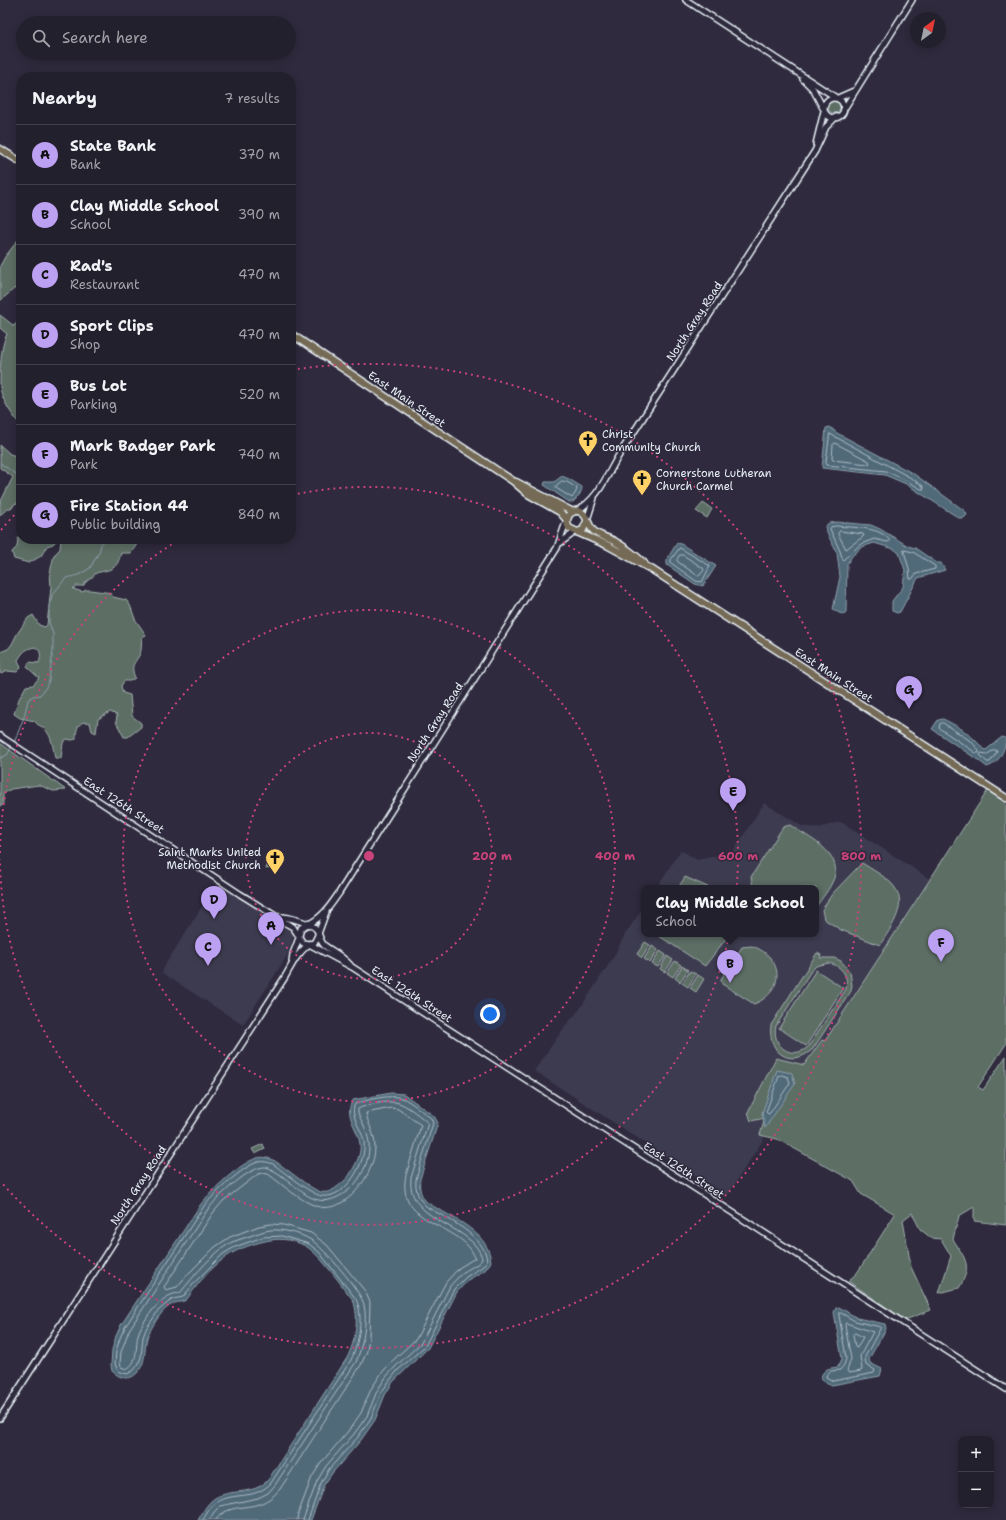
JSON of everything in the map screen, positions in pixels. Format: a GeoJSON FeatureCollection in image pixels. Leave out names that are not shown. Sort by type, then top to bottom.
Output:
{"type":"FeatureCollection","features":[{"type":"Feature","properties":{"kind":"main road"},"geometry":{"type":"LineString","coordinates":[[0,149],[16,159]]}},
{"type":"Feature","properties":{"kind":"main road","name":"East Main Street"},"geometry":{"type":"LineString","coordinates":[[296,337],[513,481],[575,512]]}},
{"type":"Feature","properties":{"kind":"main road","name":"East Main Street"},"geometry":{"type":"LineString","coordinates":[[513,481],[528,494],[560,512],[566,521]]}},
{"type":"Feature","properties":{"kind":"main road"},"geometry":{"type":"LineString","coordinates":[[575,512],[583,514],[587,520],[585,527],[576,532],[569,528],[566,521],[569,515],[575,512]]}},
{"type":"Feature","properties":{"kind":"main road","name":"East Main Street"},"geometry":{"type":"LineString","coordinates":[[587,520],[593,531],[623,546],[651,569]]}},
{"type":"Feature","properties":{"kind":"main road","name":"East Main Street"},"geometry":{"type":"LineString","coordinates":[[576,532],[607,545],[651,569],[1006,798]]}},
{"type":"Feature","properties":{"kind":"street"},"geometry":{"type":"LineString","coordinates":[[686,0],[842,102],[844,109]]}},
{"type":"Feature","properties":{"kind":"street"},"geometry":{"type":"LineString","coordinates":[[796,73],[813,89],[828,116],[836,118],[842,114],[854,90],[912,0]]}},
{"type":"Feature","properties":{"kind":"street"},"geometry":{"type":"LineString","coordinates":[[824,110],[826,100],[836,98],[854,90]]}},
{"type":"Feature","properties":{"kind":"street","name":"North Gray Road"},"geometry":{"type":"LineString","coordinates":[[811,156],[818,136],[824,110]]}},
{"type":"Feature","properties":{"kind":"street","name":"North Gray Road"},"geometry":{"type":"LineString","coordinates":[[575,512],[588,504],[595,497],[619,455],[818,146],[826,127],[836,118]]}},
{"type":"Feature","properties":{"kind":"street","name":"North Gray Road"},"geometry":{"type":"LineString","coordinates":[[587,520],[595,497]]}},
{"type":"Feature","properties":{"kind":"street","name":"North Gray Road"},"geometry":{"type":"LineString","coordinates":[[308,924],[318,919],[326,911],[491,654],[560,543],[566,521]]}},
{"type":"Feature","properties":{"kind":"street","name":"North Gray Road"},"geometry":{"type":"LineString","coordinates":[[560,543],[576,532]]}},
{"type":"Feature","properties":{"kind":"street","name":"East 126th Street"},"geometry":{"type":"LineString","coordinates":[[0,736],[250,901],[277,916],[282,921],[293,927],[299,937]]}},
{"type":"Feature","properties":{"kind":"street","name":"North Gray Road"},"geometry":{"type":"LineString","coordinates":[[318,934],[326,911]]}},
{"type":"Feature","properties":{"kind":"street","name":"East 126th Street"},"geometry":{"type":"LineString","coordinates":[[277,916],[284,916],[308,924]]}},
{"type":"Feature","properties":{"kind":"street"},"geometry":{"type":"LineString","coordinates":[[308,924],[315,927],[318,934],[315,942],[309,944],[303,943],[299,937],[301,928],[308,924]]}},
{"type":"Feature","properties":{"kind":"street","name":"East 126th Street"},"geometry":{"type":"LineString","coordinates":[[318,934],[324,946],[343,957],[352,967]]}},
{"type":"Feature","properties":{"kind":"street","name":"North Gray Road"},"geometry":{"type":"LineString","coordinates":[[292,962],[299,937]]}},
{"type":"Feature","properties":{"kind":"street","name":"North Gray Road"},"geometry":{"type":"LineString","coordinates":[[0,1418],[285,977],[292,962],[309,944]]}},
{"type":"Feature","properties":{"kind":"street","name":"East 126th Street"},"geometry":{"type":"LineString","coordinates":[[309,944],[352,967],[1006,1389]]}},
{"type":"Feature","properties":{"kind":"shaded area"},"geometry":{"type":"Polygon","coordinates":[[[764,803],[802,826],[818,828],[839,822],[843,823],[930,879],[727,1196],[534,1071],[565,1026],[579,1010],[641,910],[641,937],[819,937],[819,885],[658,885],[681,850],[697,860],[733,852],[764,803]]]}},
{"type":"Feature","properties":{"kind":"shaded area"},"geometry":{"type":"Polygon","coordinates":[[[216,884],[293,933],[292,942],[287,956],[243,1025],[162,973],[165,965],[216,884]]]}},
{"type":"Feature","properties":{"kind":"green space"},"geometry":{"type":"Polygon","coordinates":[[[836,101],[839,102],[839,112],[832,113],[829,112],[828,105],[829,102],[836,101]]]}},
{"type":"Feature","properties":{"kind":"green space"},"geometry":{"type":"Polygon","coordinates":[[[16,243],[16,290],[15,288],[0,301],[0,266],[16,243]]]}},
{"type":"Feature","properties":{"kind":"green space"},"geometry":{"type":"Polygon","coordinates":[[[0,315],[14,326],[16,324],[16,419],[8,408],[0,387],[0,367],[3,346],[7,334],[0,328],[0,315]]]}},
{"type":"Feature","properties":{"kind":"green space"},"geometry":{"type":"Polygon","coordinates":[[[0,445],[10,454],[16,456],[16,503],[0,515],[0,503],[13,477],[0,468],[0,445]]]}},
{"type":"Feature","properties":{"kind":"green space"},"geometry":{"type":"Polygon","coordinates":[[[703,503],[712,509],[707,518],[696,511],[703,503]]]}},
{"type":"Feature","properties":{"kind":"green space"},"geometry":{"type":"Polygon","coordinates":[[[17,544],[53,544],[47,546],[41,556],[29,563],[14,559],[12,552],[17,547],[17,544]]]}},
{"type":"Feature","properties":{"kind":"green space"},"geometry":{"type":"Polygon","coordinates":[[[60,544],[137,544],[131,553],[121,553],[116,566],[106,571],[96,573],[83,586],[76,586],[73,589],[83,592],[85,590],[90,590],[110,593],[113,597],[126,600],[130,605],[135,619],[146,635],[142,637],[141,652],[133,665],[135,678],[130,681],[124,681],[121,686],[123,693],[130,695],[132,716],[141,723],[141,727],[128,737],[124,737],[116,722],[117,715],[110,712],[98,719],[96,733],[92,731],[90,723],[86,722],[80,724],[76,732],[76,739],[66,739],[63,743],[61,758],[55,758],[51,739],[45,729],[35,721],[20,718],[14,714],[19,699],[26,686],[33,685],[39,678],[27,667],[29,662],[39,663],[40,652],[35,647],[27,650],[18,660],[21,668],[17,672],[7,671],[1,674],[0,652],[8,649],[28,618],[33,615],[39,625],[45,627],[47,625],[51,587],[50,573],[54,555],[60,549],[60,544]]]}},
{"type":"Feature","properties":{"kind":"green space"},"geometry":{"type":"Polygon","coordinates":[[[0,743],[66,790],[53,791],[39,785],[11,789],[3,794],[3,805],[0,806],[0,743]]]}},
{"type":"Feature","properties":{"kind":"green space"},"geometry":{"type":"Polygon","coordinates":[[[988,790],[1006,801],[1006,1044],[978,1087],[983,1090],[1006,1056],[1006,1225],[974,1221],[974,1207],[959,1216],[953,1239],[966,1262],[966,1273],[959,1288],[939,1293],[951,1256],[941,1239],[931,1238],[920,1229],[912,1213],[903,1220],[911,1267],[931,1310],[905,1320],[848,1281],[857,1273],[895,1214],[861,1194],[853,1181],[777,1139],[760,1135],[765,1118],[751,1121],[748,1112],[776,1058],[804,1065],[822,1040],[825,1041],[988,790]]]}},
{"type":"Feature","properties":{"kind":"green space"},"geometry":{"type":"Polygon","coordinates":[[[790,825],[814,840],[829,853],[833,860],[835,869],[834,878],[819,903],[819,885],[753,885],[751,877],[783,827],[790,825]]]}},
{"type":"Feature","properties":{"kind":"green space"},"geometry":{"type":"Polygon","coordinates":[[[277,856],[280,866],[266,869],[268,863],[266,861],[268,858],[277,856]]]}},
{"type":"Feature","properties":{"kind":"green space"},"geometry":{"type":"Polygon","coordinates":[[[862,863],[891,883],[897,891],[899,899],[899,907],[894,923],[880,945],[841,930],[824,919],[822,910],[832,894],[862,863]]]}},
{"type":"Feature","properties":{"kind":"green space"},"geometry":{"type":"Polygon","coordinates":[[[685,877],[703,885],[680,885],[685,877]]]}},
{"type":"Feature","properties":{"kind":"green space"},"geometry":{"type":"Polygon","coordinates":[[[661,937],[726,937],[705,966],[661,937]]]}},
{"type":"Feature","properties":{"kind":"green space"},"geometry":{"type":"Polygon","coordinates":[[[645,942],[650,945],[642,958],[637,954],[645,942]]]}},
{"type":"Feature","properties":{"kind":"green space"},"geometry":{"type":"Polygon","coordinates":[[[652,946],[658,950],[650,963],[644,959],[652,946]]]}},
{"type":"Feature","properties":{"kind":"green space"},"geometry":{"type":"Polygon","coordinates":[[[752,946],[763,951],[770,958],[775,966],[777,974],[776,983],[772,991],[754,1004],[722,984],[721,979],[742,947],[752,946]]]}},
{"type":"Feature","properties":{"kind":"green space"},"geometry":{"type":"Polygon","coordinates":[[[660,951],[666,955],[658,967],[652,964],[660,951]]]}},
{"type":"Feature","properties":{"kind":"green space"},"geometry":{"type":"Polygon","coordinates":[[[817,953],[821,955],[820,958],[834,958],[841,961],[850,972],[852,985],[851,991],[813,1049],[805,1055],[797,1058],[789,1058],[782,1055],[773,1043],[771,1025],[817,953]],[[829,963],[816,966],[811,971],[776,1026],[775,1033],[777,1040],[784,1049],[790,1052],[796,1052],[802,1051],[808,1047],[846,989],[847,984],[845,975],[837,966],[829,963]]]}},
{"type":"Feature","properties":{"kind":"green space"},"geometry":{"type":"Polygon","coordinates":[[[667,956],[673,960],[665,972],[660,969],[667,956]]]}},
{"type":"Feature","properties":{"kind":"green space"},"geometry":{"type":"Polygon","coordinates":[[[675,961],[681,965],[673,977],[667,973],[675,961]]]}},
{"type":"Feature","properties":{"kind":"green space"},"geometry":{"type":"Polygon","coordinates":[[[682,966],[688,970],[680,982],[675,978],[682,966]]]}},
{"type":"Feature","properties":{"kind":"green space"},"geometry":{"type":"Polygon","coordinates":[[[816,970],[843,988],[806,1046],[779,1028],[816,970]]]}},
{"type":"Feature","properties":{"kind":"green space"},"geometry":{"type":"Polygon","coordinates":[[[690,971],[696,974],[688,987],[682,983],[690,971]]]}},
{"type":"Feature","properties":{"kind":"green space"},"geometry":{"type":"Polygon","coordinates":[[[698,975],[704,979],[696,992],[690,988],[698,975]]]}},
{"type":"Feature","properties":{"kind":"green space"},"geometry":{"type":"Polygon","coordinates":[[[263,1144],[265,1149],[255,1154],[252,1149],[263,1144]]]}},
{"type":"Feature","properties":{"kind":"water"},"geometry":{"type":"Polygon","coordinates":[[[830,427],[837,433],[914,474],[965,511],[967,515],[964,518],[959,518],[906,484],[885,475],[822,468],[826,428],[830,427]]]}},
{"type":"Feature","properties":{"kind":"water"},"geometry":{"type":"Polygon","coordinates":[[[562,476],[582,487],[578,497],[573,502],[569,502],[544,485],[545,482],[554,482],[562,476]]]}},
{"type":"Feature","properties":{"kind":"water"},"geometry":{"type":"Polygon","coordinates":[[[837,522],[871,525],[880,529],[908,546],[915,548],[937,563],[941,563],[945,570],[918,578],[900,612],[897,613],[892,611],[892,601],[903,587],[905,570],[899,553],[894,549],[874,543],[862,547],[852,556],[847,564],[846,612],[844,614],[839,613],[833,609],[840,577],[837,553],[825,526],[829,523],[837,522]]]}},
{"type":"Feature","properties":{"kind":"water"},"geometry":{"type":"Polygon","coordinates":[[[677,543],[716,566],[703,586],[695,584],[667,565],[667,559],[677,543]]]}},
{"type":"Feature","properties":{"kind":"water"},"geometry":{"type":"Polygon","coordinates":[[[943,719],[956,725],[986,750],[1002,737],[1006,738],[1005,747],[1001,756],[995,763],[987,767],[932,729],[938,720],[943,719]]]}},
{"type":"Feature","properties":{"kind":"water"},"geometry":{"type":"Polygon","coordinates":[[[777,1070],[792,1073],[795,1084],[765,1128],[762,1113],[777,1070]]]}},
{"type":"Feature","properties":{"kind":"water"},"geometry":{"type":"Polygon","coordinates":[[[391,1093],[404,1094],[434,1116],[438,1123],[420,1179],[420,1190],[423,1198],[430,1204],[473,1230],[485,1244],[491,1262],[485,1270],[468,1280],[457,1292],[428,1348],[393,1382],[385,1395],[375,1420],[361,1440],[333,1472],[324,1485],[311,1520],[198,1520],[207,1505],[215,1498],[228,1493],[256,1488],[268,1480],[347,1358],[356,1330],[356,1314],[353,1300],[313,1251],[299,1243],[292,1241],[278,1239],[270,1240],[248,1246],[229,1255],[208,1273],[187,1299],[169,1306],[150,1331],[146,1342],[143,1364],[133,1376],[124,1378],[112,1371],[112,1350],[116,1336],[121,1325],[201,1204],[227,1178],[250,1161],[259,1157],[264,1157],[275,1161],[316,1190],[327,1192],[333,1190],[349,1175],[357,1162],[360,1153],[359,1138],[350,1116],[350,1106],[353,1100],[391,1093]]]}},
{"type":"Feature","properties":{"kind":"water"},"geometry":{"type":"Polygon","coordinates":[[[839,1307],[857,1318],[885,1324],[886,1329],[869,1359],[870,1363],[882,1369],[880,1376],[832,1385],[823,1381],[821,1377],[824,1372],[830,1368],[838,1367],[842,1359],[834,1312],[836,1308],[839,1307]]]}},
{"type":"Feature","properties":{"kind":"waterway"},"geometry":{"type":"LineString","coordinates":[[0,463],[16,474]]}},
{"type":"Feature","properties":{"kind":"waterway"},"geometry":{"type":"LineString","coordinates":[[14,743],[24,717],[28,700],[33,696],[40,695],[49,681],[53,650],[53,634],[49,622],[52,595],[66,578],[79,575],[90,568],[99,552],[101,544]]}},
{"type":"Feature","properties":{"kind":"waterway"},"geometry":{"type":"LineString","coordinates":[[0,758],[7,755],[12,746]]}},
{"type":"Feature","properties":{"kind":"place","name":"Christ Community Church"},"geometry":{"type":"Point","coordinates":[588,457]}},
{"type":"Feature","properties":{"kind":"place","name":"Cornerstone Lutheran Church Carmel"},"geometry":{"type":"Point","coordinates":[642,496]}},
{"type":"Feature","properties":{"kind":"place","name":"Fire Station 44"},"geometry":{"type":"Point","coordinates":[909,709]}},
{"type":"Feature","properties":{"kind":"place","name":"Bus Lot"},"geometry":{"type":"Point","coordinates":[733,811]}},
{"type":"Feature","properties":{"kind":"place","name":"Saint Marks United Methodist Church"},"geometry":{"type":"Point","coordinates":[275,875]}},
{"type":"Feature","properties":{"kind":"place","name":"Sport Clips"},"geometry":{"type":"Point","coordinates":[214,919]}},
{"type":"Feature","properties":{"kind":"place","name":"State Bank"},"geometry":{"type":"Point","coordinates":[271,945]}},
{"type":"Feature","properties":{"kind":"place","name":"Mark Badger Park"},"geometry":{"type":"Point","coordinates":[941,962]}},
{"type":"Feature","properties":{"kind":"place","name":"Rad's"},"geometry":{"type":"Point","coordinates":[208,966]}},
{"type":"Feature","properties":{"kind":"place","name":"Clay Middle School"},"geometry":{"type":"Point","coordinates":[730,983]}}]}
